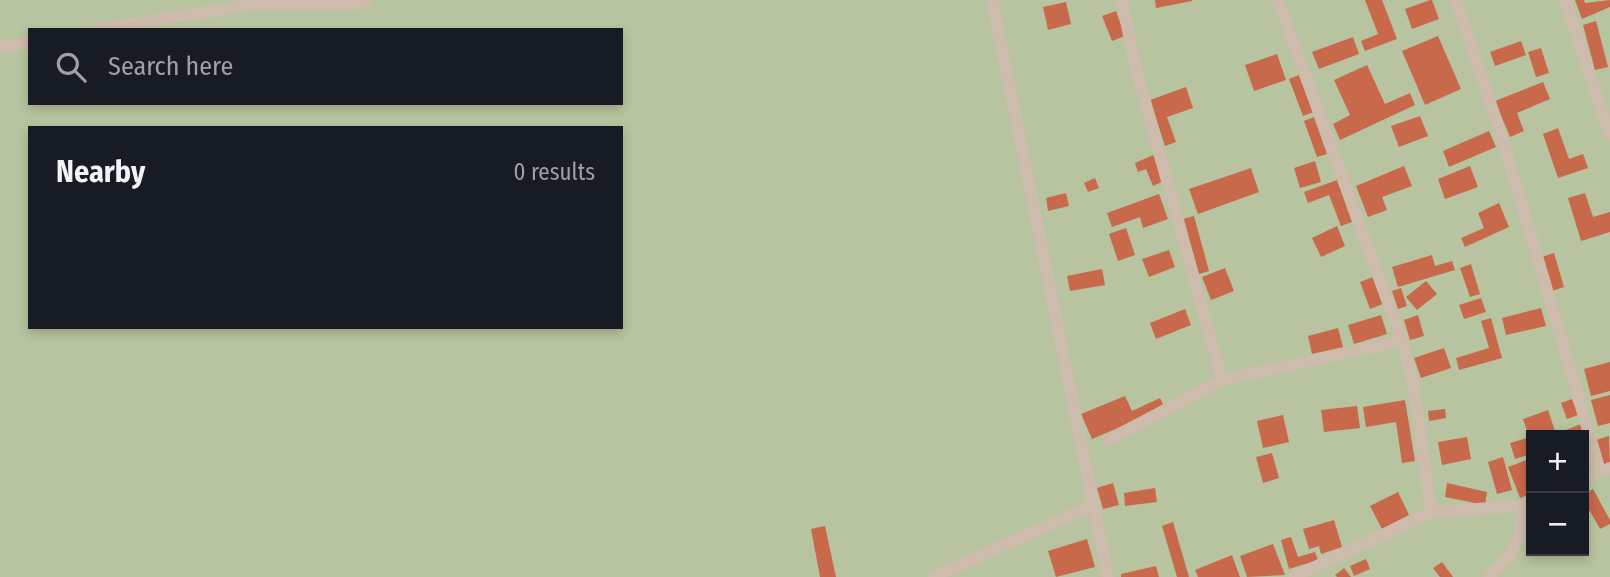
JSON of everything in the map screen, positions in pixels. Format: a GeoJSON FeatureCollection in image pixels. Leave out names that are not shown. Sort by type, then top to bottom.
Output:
{"type":"FeatureCollection","features":[{"type":"Feature","properties":{"kind":"street"},"geometry":{"type":"LineString","coordinates":[[109,28],[253,4],[359,4],[366,0]]}},
{"type":"Feature","properties":{"kind":"street"},"geometry":{"type":"LineString","coordinates":[[992,0],[1108,577]]}},
{"type":"Feature","properties":{"kind":"street"},"geometry":{"type":"LineString","coordinates":[[1122,0],[1135,61],[1222,380]]}},
{"type":"Feature","properties":{"kind":"street"},"geometry":{"type":"LineString","coordinates":[[1278,0],[1402,341],[1413,382],[1431,512]]}},
{"type":"Feature","properties":{"kind":"street"},"geometry":{"type":"LineString","coordinates":[[1456,0],[1505,147],[1605,470]]}},
{"type":"Feature","properties":{"kind":"street"},"geometry":{"type":"LineString","coordinates":[[1565,0],[1610,135]]}},
{"type":"Feature","properties":{"kind":"street"},"geometry":{"type":"LineString","coordinates":[[0,47],[28,42]]}},
{"type":"Feature","properties":{"kind":"street"},"geometry":{"type":"LineString","coordinates":[[1108,440],[1222,380],[1402,341]]}},
{"type":"Feature","properties":{"kind":"street"},"geometry":{"type":"LineString","coordinates":[[933,577],[1093,505]]}},
{"type":"Feature","properties":{"kind":"street"},"geometry":{"type":"LineString","coordinates":[[1294,577],[1431,512],[1526,505]]}},
{"type":"Feature","properties":{"kind":"street"},"geometry":{"type":"LineString","coordinates":[[1489,577],[1513,554],[1526,511]]}},
{"type":"Feature","properties":{"kind":"green space"},"geometry":{"type":"Polygon","coordinates":[[[0,0],[1610,0],[1610,577],[0,577],[0,0]]]}},
{"type":"Feature","properties":{"kind":"building"},"geometry":{"type":"Polygon","coordinates":[[[1155,0],[1192,0],[1192,1],[1156,8],[1155,0]]]}},
{"type":"Feature","properties":{"kind":"building"},"geometry":{"type":"Polygon","coordinates":[[[1365,0],[1382,0],[1397,39],[1365,51],[1361,41],[1378,34],[1365,0]]]}},
{"type":"Feature","properties":{"kind":"building"},"geometry":{"type":"Polygon","coordinates":[[[1430,0],[1439,19],[1412,29],[1405,9],[1430,0]]]}},
{"type":"Feature","properties":{"kind":"building"},"geometry":{"type":"Polygon","coordinates":[[[1575,0],[1584,0],[1585,3],[1610,0],[1610,7],[1582,19],[1575,0]]]}},
{"type":"Feature","properties":{"kind":"building"},"geometry":{"type":"Polygon","coordinates":[[[1066,2],[1071,24],[1048,30],[1043,7],[1066,2]]]}},
{"type":"Feature","properties":{"kind":"building"},"geometry":{"type":"Polygon","coordinates":[[[1116,11],[1125,36],[1112,41],[1102,16],[1116,11]]]}},
{"type":"Feature","properties":{"kind":"building"},"geometry":{"type":"Polygon","coordinates":[[[1596,21],[1608,67],[1595,70],[1583,25],[1596,21]]]}},
{"type":"Feature","properties":{"kind":"building"},"geometry":{"type":"Polygon","coordinates":[[[1438,36],[1461,89],[1425,105],[1402,51],[1438,36]]]}},
{"type":"Feature","properties":{"kind":"building"},"geometry":{"type":"Polygon","coordinates":[[[1353,37],[1359,54],[1319,69],[1312,52],[1353,37]]]}},
{"type":"Feature","properties":{"kind":"building"},"geometry":{"type":"Polygon","coordinates":[[[1521,41],[1526,55],[1495,66],[1490,52],[1521,41]]]}},
{"type":"Feature","properties":{"kind":"building"},"geometry":{"type":"Polygon","coordinates":[[[1541,48],[1549,73],[1536,77],[1528,52],[1541,48]]]}},
{"type":"Feature","properties":{"kind":"building"},"geometry":{"type":"Polygon","coordinates":[[[1277,54],[1286,80],[1254,91],[1245,65],[1277,54]]]}},
{"type":"Feature","properties":{"kind":"building"},"geometry":{"type":"Polygon","coordinates":[[[1367,65],[1385,104],[1410,93],[1415,105],[1340,140],[1333,124],[1350,115],[1334,80],[1367,65]]]}},
{"type":"Feature","properties":{"kind":"building"},"geometry":{"type":"Polygon","coordinates":[[[1299,75],[1314,112],[1303,116],[1289,79],[1299,75]]]}},
{"type":"Feature","properties":{"kind":"building"},"geometry":{"type":"Polygon","coordinates":[[[1543,82],[1550,99],[1517,113],[1524,131],[1510,137],[1495,101],[1543,82]]]}},
{"type":"Feature","properties":{"kind":"building"},"geometry":{"type":"Polygon","coordinates":[[[1186,87],[1193,108],[1167,117],[1176,142],[1165,146],[1150,100],[1186,87]]]}},
{"type":"Feature","properties":{"kind":"building"},"geometry":{"type":"Polygon","coordinates":[[[1420,116],[1428,136],[1399,147],[1391,126],[1420,116]]]}},
{"type":"Feature","properties":{"kind":"building"},"geometry":{"type":"Polygon","coordinates":[[[1314,117],[1327,154],[1317,157],[1304,121],[1314,117]]]}},
{"type":"Feature","properties":{"kind":"building"},"geometry":{"type":"Polygon","coordinates":[[[1558,128],[1569,159],[1583,154],[1588,168],[1558,178],[1543,134],[1558,128]]]}},
{"type":"Feature","properties":{"kind":"building"},"geometry":{"type":"Polygon","coordinates":[[[1489,131],[1496,147],[1449,167],[1443,151],[1489,131]]]}},
{"type":"Feature","properties":{"kind":"building"},"geometry":{"type":"Polygon","coordinates":[[[1153,155],[1164,181],[1153,186],[1146,169],[1138,172],[1135,163],[1153,155]]]}},
{"type":"Feature","properties":{"kind":"building"},"geometry":{"type":"Polygon","coordinates":[[[1315,161],[1321,182],[1300,188],[1294,168],[1315,161]]]}},
{"type":"Feature","properties":{"kind":"building"},"geometry":{"type":"Polygon","coordinates":[[[1404,166],[1412,186],[1382,197],[1387,210],[1368,217],[1356,186],[1404,166]]]}},
{"type":"Feature","properties":{"kind":"building"},"geometry":{"type":"Polygon","coordinates":[[[1470,166],[1478,187],[1445,199],[1438,179],[1470,166]]]}},
{"type":"Feature","properties":{"kind":"building"},"geometry":{"type":"Polygon","coordinates":[[[1251,168],[1259,192],[1198,214],[1189,189],[1251,168]]]}},
{"type":"Feature","properties":{"kind":"building"},"geometry":{"type":"Polygon","coordinates":[[[1095,178],[1099,188],[1088,192],[1084,183],[1095,178]]]}},
{"type":"Feature","properties":{"kind":"building"},"geometry":{"type":"Polygon","coordinates":[[[1337,180],[1352,222],[1341,226],[1329,195],[1308,203],[1304,192],[1337,180]]]}},
{"type":"Feature","properties":{"kind":"building"},"geometry":{"type":"Polygon","coordinates":[[[1066,193],[1069,206],[1048,211],[1046,198],[1066,193]]]}},
{"type":"Feature","properties":{"kind":"building"},"geometry":{"type":"Polygon","coordinates":[[[1585,193],[1593,217],[1610,212],[1610,232],[1581,241],[1568,198],[1585,193]]]}},
{"type":"Feature","properties":{"kind":"building"},"geometry":{"type":"Polygon","coordinates":[[[1159,194],[1168,219],[1143,228],[1140,217],[1112,227],[1107,213],[1159,194]]]}},
{"type":"Feature","properties":{"kind":"building"},"geometry":{"type":"Polygon","coordinates":[[[1499,203],[1509,227],[1465,247],[1461,238],[1484,228],[1478,213],[1499,203]]]}},
{"type":"Feature","properties":{"kind":"building"},"geometry":{"type":"Polygon","coordinates":[[[1194,216],[1209,271],[1199,274],[1183,219],[1194,216]]]}},
{"type":"Feature","properties":{"kind":"building"},"geometry":{"type":"Polygon","coordinates":[[[1337,226],[1345,246],[1321,257],[1312,238],[1337,226]]]}},
{"type":"Feature","properties":{"kind":"building"},"geometry":{"type":"Polygon","coordinates":[[[1126,228],[1135,255],[1118,261],[1109,234],[1126,228]]]}},
{"type":"Feature","properties":{"kind":"building"},"geometry":{"type":"Polygon","coordinates":[[[1169,250],[1175,267],[1149,277],[1142,259],[1169,250]]]}},
{"type":"Feature","properties":{"kind":"building"},"geometry":{"type":"Polygon","coordinates":[[[1554,253],[1564,287],[1552,291],[1542,257],[1554,253]]]}},
{"type":"Feature","properties":{"kind":"building"},"geometry":{"type":"Polygon","coordinates":[[[1432,255],[1435,266],[1452,261],[1455,270],[1398,287],[1392,267],[1432,255]]]}},
{"type":"Feature","properties":{"kind":"building"},"geometry":{"type":"Polygon","coordinates":[[[1471,264],[1480,294],[1470,297],[1460,268],[1471,264]]]}},
{"type":"Feature","properties":{"kind":"building"},"geometry":{"type":"Polygon","coordinates":[[[1225,268],[1234,291],[1211,300],[1202,277],[1225,268]]]}},
{"type":"Feature","properties":{"kind":"building"},"geometry":{"type":"Polygon","coordinates":[[[1102,269],[1105,285],[1070,291],[1067,276],[1102,269]]]}},
{"type":"Feature","properties":{"kind":"building"},"geometry":{"type":"Polygon","coordinates":[[[1373,277],[1383,304],[1370,309],[1360,282],[1373,277]]]}},
{"type":"Feature","properties":{"kind":"building"},"geometry":{"type":"Polygon","coordinates":[[[1426,281],[1437,294],[1417,310],[1406,297],[1426,281]]]}},
{"type":"Feature","properties":{"kind":"building"},"geometry":{"type":"Polygon","coordinates":[[[1401,288],[1407,306],[1398,309],[1392,291],[1401,288]]]}},
{"type":"Feature","properties":{"kind":"building"},"geometry":{"type":"Polygon","coordinates":[[[1481,298],[1486,312],[1464,319],[1459,305],[1481,298]]]}},
{"type":"Feature","properties":{"kind":"building"},"geometry":{"type":"Polygon","coordinates":[[[1541,308],[1546,326],[1506,335],[1502,318],[1541,308]]]}},
{"type":"Feature","properties":{"kind":"building"},"geometry":{"type":"Polygon","coordinates":[[[1185,309],[1191,325],[1156,339],[1150,323],[1185,309]]]}},
{"type":"Feature","properties":{"kind":"building"},"geometry":{"type":"Polygon","coordinates":[[[1381,315],[1387,334],[1354,344],[1348,325],[1381,315]]]}},
{"type":"Feature","properties":{"kind":"building"},"geometry":{"type":"Polygon","coordinates":[[[1418,315],[1424,336],[1410,340],[1404,320],[1418,315]]]}},
{"type":"Feature","properties":{"kind":"building"},"geometry":{"type":"Polygon","coordinates":[[[1491,318],[1502,358],[1459,370],[1456,358],[1489,348],[1481,321],[1491,318]]]}},
{"type":"Feature","properties":{"kind":"building"},"geometry":{"type":"Polygon","coordinates":[[[1338,328],[1343,347],[1312,354],[1308,336],[1338,328]]]}},
{"type":"Feature","properties":{"kind":"building"},"geometry":{"type":"Polygon","coordinates":[[[1444,348],[1451,368],[1421,378],[1414,358],[1444,348]]]}},
{"type":"Feature","properties":{"kind":"building"},"geometry":{"type":"Polygon","coordinates":[[[1610,362],[1610,391],[1591,396],[1584,369],[1610,362]]]}},
{"type":"Feature","properties":{"kind":"building"},"geometry":{"type":"Polygon","coordinates":[[[1610,395],[1610,423],[1598,426],[1591,400],[1610,395]]]}},
{"type":"Feature","properties":{"kind":"building"},"geometry":{"type":"Polygon","coordinates":[[[1125,396],[1132,411],[1160,398],[1165,408],[1092,439],[1081,414],[1125,396]]]}},
{"type":"Feature","properties":{"kind":"building"},"geometry":{"type":"Polygon","coordinates":[[[1572,399],[1578,415],[1567,419],[1561,403],[1572,399]]]}},
{"type":"Feature","properties":{"kind":"building"},"geometry":{"type":"Polygon","coordinates":[[[1405,400],[1415,461],[1402,463],[1396,422],[1366,427],[1363,407],[1405,400]]]}},
{"type":"Feature","properties":{"kind":"building"},"geometry":{"type":"Polygon","coordinates":[[[1357,406],[1360,428],[1324,432],[1321,410],[1357,406]]]}},
{"type":"Feature","properties":{"kind":"building"},"geometry":{"type":"Polygon","coordinates":[[[1445,409],[1446,418],[1429,421],[1428,411],[1445,409]]]}},
{"type":"Feature","properties":{"kind":"building"},"geometry":{"type":"Polygon","coordinates":[[[1548,410],[1555,430],[1527,430],[1523,419],[1548,410]]]}},
{"type":"Feature","properties":{"kind":"building"},"geometry":{"type":"Polygon","coordinates":[[[1283,415],[1289,442],[1263,448],[1257,421],[1283,415]]]}},
{"type":"Feature","properties":{"kind":"building"},"geometry":{"type":"Polygon","coordinates":[[[1581,424],[1583,430],[1566,430],[1581,424]]]}},
{"type":"Feature","properties":{"kind":"building"},"geometry":{"type":"Polygon","coordinates":[[[1609,436],[1610,466],[1605,468],[1596,440],[1609,436]]]}},
{"type":"Feature","properties":{"kind":"building"},"geometry":{"type":"Polygon","coordinates":[[[1467,437],[1471,459],[1442,465],[1438,442],[1467,437]]]}},
{"type":"Feature","properties":{"kind":"building"},"geometry":{"type":"Polygon","coordinates":[[[1526,438],[1526,456],[1515,459],[1510,443],[1526,438]]]}},
{"type":"Feature","properties":{"kind":"building"},"geometry":{"type":"Polygon","coordinates":[[[1272,453],[1279,478],[1263,483],[1256,457],[1272,453]]]}},
{"type":"Feature","properties":{"kind":"building"},"geometry":{"type":"Polygon","coordinates":[[[1503,457],[1512,490],[1497,494],[1488,462],[1503,457]]]}},
{"type":"Feature","properties":{"kind":"building"},"geometry":{"type":"Polygon","coordinates":[[[1526,460],[1526,496],[1520,498],[1508,467],[1526,460]]]}},
{"type":"Feature","properties":{"kind":"building"},"geometry":{"type":"Polygon","coordinates":[[[1113,483],[1119,505],[1103,509],[1097,488],[1113,483]]]}},
{"type":"Feature","properties":{"kind":"building"},"geometry":{"type":"Polygon","coordinates":[[[1447,483],[1487,492],[1485,505],[1445,497],[1447,483]]]}},
{"type":"Feature","properties":{"kind":"building"},"geometry":{"type":"Polygon","coordinates":[[[1155,488],[1157,502],[1125,506],[1124,493],[1155,488]]]}},
{"type":"Feature","properties":{"kind":"building"},"geometry":{"type":"Polygon","coordinates":[[[1593,489],[1610,520],[1610,524],[1600,529],[1589,512],[1589,491],[1593,489]]]}},
{"type":"Feature","properties":{"kind":"building"},"geometry":{"type":"Polygon","coordinates":[[[1398,492],[1409,515],[1382,529],[1370,506],[1398,492]]]}},
{"type":"Feature","properties":{"kind":"building"},"geometry":{"type":"Polygon","coordinates":[[[1334,520],[1342,547],[1321,554],[1319,546],[1309,549],[1303,529],[1334,520]]]}},
{"type":"Feature","properties":{"kind":"building"},"geometry":{"type":"Polygon","coordinates":[[[1173,522],[1189,577],[1177,577],[1162,526],[1173,522]]]}},
{"type":"Feature","properties":{"kind":"building"},"geometry":{"type":"Polygon","coordinates":[[[825,526],[836,577],[820,577],[811,529],[825,526]]]}},
{"type":"Feature","properties":{"kind":"building"},"geometry":{"type":"Polygon","coordinates":[[[1291,537],[1298,557],[1315,552],[1318,560],[1289,569],[1281,540],[1291,537]]]}},
{"type":"Feature","properties":{"kind":"building"},"geometry":{"type":"Polygon","coordinates":[[[1087,539],[1095,567],[1056,577],[1048,551],[1087,539]]]}},
{"type":"Feature","properties":{"kind":"building"},"geometry":{"type":"Polygon","coordinates":[[[1273,544],[1285,575],[1247,577],[1240,556],[1273,544]]]}},
{"type":"Feature","properties":{"kind":"building"},"geometry":{"type":"Polygon","coordinates":[[[1232,555],[1240,577],[1198,577],[1195,570],[1232,555]]]}},
{"type":"Feature","properties":{"kind":"building"},"geometry":{"type":"Polygon","coordinates":[[[1366,559],[1370,569],[1354,576],[1350,566],[1366,559]]]}},
{"type":"Feature","properties":{"kind":"building"},"geometry":{"type":"Polygon","coordinates":[[[1442,562],[1453,577],[1440,577],[1433,568],[1442,562]]]}},
{"type":"Feature","properties":{"kind":"building"},"geometry":{"type":"Polygon","coordinates":[[[1156,566],[1159,577],[1121,577],[1121,574],[1156,566]]]}},
{"type":"Feature","properties":{"kind":"building"},"geometry":{"type":"Polygon","coordinates":[[[1344,568],[1351,577],[1335,575],[1344,568]]]}}]}
